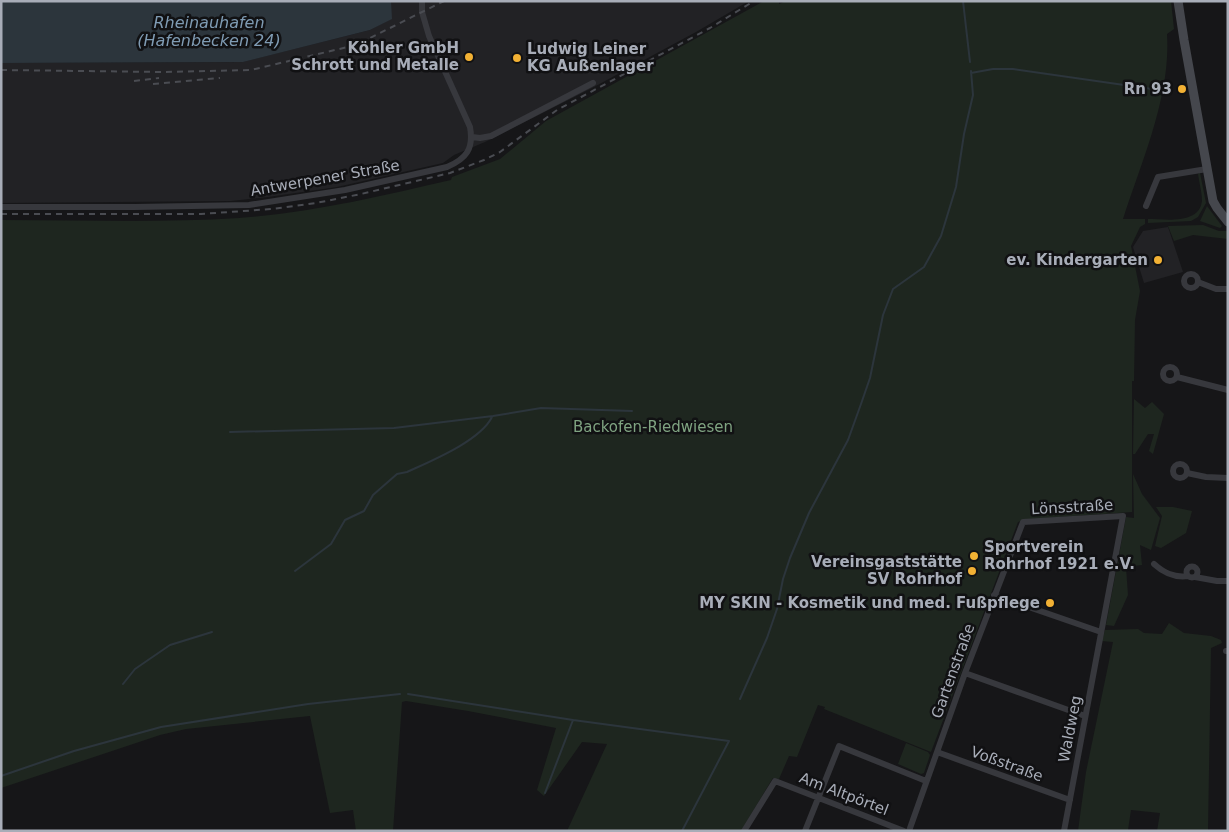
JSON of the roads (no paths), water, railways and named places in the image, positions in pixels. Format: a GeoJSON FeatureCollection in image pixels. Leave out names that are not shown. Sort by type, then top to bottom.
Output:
{"type":"FeatureCollection","features":[{"type":"Feature","properties":{"kind":"main road"},"geometry":{"type":"LineString","coordinates":[[1178,1],[1213,201],[1216,208],[1228,222]]}},
{"type":"Feature","properties":{"kind":"street"},"geometry":{"type":"LineString","coordinates":[[422,1],[423,17],[428,36],[467,119],[472,138],[491,136],[508,129],[593,83]]}},
{"type":"Feature","properties":{"kind":"street","name":"Antwerpener Straße"},"geometry":{"type":"LineString","coordinates":[[1,207],[135,208],[249,205],[295,199],[447,167],[464,157],[470,147],[472,138]]}},
{"type":"Feature","properties":{"kind":"street"},"geometry":{"type":"LineString","coordinates":[[1146,206],[1158,177],[1207,168]]}},
{"type":"Feature","properties":{"kind":"street"},"geometry":{"type":"LineString","coordinates":[[1198,282],[1216,289],[1228,289]]}},
{"type":"Feature","properties":{"kind":"street"},"geometry":{"type":"LineString","coordinates":[[1177,377],[1228,390]]}},
{"type":"Feature","properties":{"kind":"street"},"geometry":{"type":"LineString","coordinates":[[1187,473],[1206,477],[1228,478]]}},
{"type":"Feature","properties":{"kind":"street","name":"Lönsstraße"},"geometry":{"type":"LineString","coordinates":[[1023,522],[1123,516]]}},
{"type":"Feature","properties":{"kind":"street","name":"Waldweg"},"geometry":{"type":"LineString","coordinates":[[1064,831],[1123,516]]}},
{"type":"Feature","properties":{"kind":"street","name":"Gartenstraße"},"geometry":{"type":"LineString","coordinates":[[909,831],[994,594],[1023,522]]}},
{"type":"Feature","properties":{"kind":"street"},"geometry":{"type":"LineString","coordinates":[[1154,564],[1165,574],[1228,581]]}},
{"type":"Feature","properties":{"kind":"street"},"geometry":{"type":"LineString","coordinates":[[994,594],[1101,632]]}},
{"type":"Feature","properties":{"kind":"street"},"geometry":{"type":"LineString","coordinates":[[966,673],[1086,716]]}},
{"type":"Feature","properties":{"kind":"street"},"geometry":{"type":"LineString","coordinates":[[805,831],[839,746],[926,781]]}},
{"type":"Feature","properties":{"kind":"street","name":"Voßstraße"},"geometry":{"type":"LineString","coordinates":[[936,752],[1070,800]]}},
{"type":"Feature","properties":{"kind":"street","name":"Am Altpörtel"},"geometry":{"type":"LineString","coordinates":[[744,831],[775,780],[904,831]]}},
{"type":"Feature","properties":{"kind":"water","name":"Rheinauhafen (Hafenbecken 24)"},"geometry":{"type":"Polygon","coordinates":[[[1,1],[391,1],[392,19],[370,30],[243,62],[1,63],[1,1]]]}},
{"type":"Feature","properties":{"kind":"waterway"},"geometry":{"type":"LineString","coordinates":[[963,1],[970,62]]}},
{"type":"Feature","properties":{"kind":"waterway"},"geometry":{"type":"LineString","coordinates":[[971,73],[993,69],[1013,69],[1152,89]]}},
{"type":"Feature","properties":{"kind":"waterway"},"geometry":{"type":"LineString","coordinates":[[740,699],[767,638],[777,609],[783,579],[790,558],[809,513],[848,440],[870,378],[883,315],[893,289],[924,267],[941,236],[956,187],[964,134],[973,95],[971,71]]}},
{"type":"Feature","properties":{"kind":"waterway"},"geometry":{"type":"LineString","coordinates":[[230,432],[394,428],[541,408],[632,411]]}},
{"type":"Feature","properties":{"kind":"waterway"},"geometry":{"type":"LineString","coordinates":[[295,571],[331,544],[345,520],[364,511],[373,495],[397,474],[407,472],[429,462],[466,442],[486,426],[492,417]]}},
{"type":"Feature","properties":{"kind":"waterway"},"geometry":{"type":"LineString","coordinates":[[123,684],[135,669],[170,645],[212,632]]}},
{"type":"Feature","properties":{"kind":"waterway"},"geometry":{"type":"LineString","coordinates":[[1,776],[74,751],[161,727],[308,704],[400,694]]}},
{"type":"Feature","properties":{"kind":"waterway"},"geometry":{"type":"LineString","coordinates":[[408,694],[573,720],[545,793]]}},
{"type":"Feature","properties":{"kind":"waterway"},"geometry":{"type":"LineString","coordinates":[[573,720],[729,741],[682,831]]}},
{"type":"Feature","properties":{"kind":"railway"},"geometry":{"type":"LineString","coordinates":[[1,70],[162,72],[251,70],[356,45],[444,1]]}},
{"type":"Feature","properties":{"kind":"railway"},"geometry":{"type":"LineString","coordinates":[[1,214],[201,214],[272,209],[361,194],[450,173],[500,152],[557,110],[710,28],[754,1]]}},
{"type":"Feature","properties":{"kind":"railway"},"geometry":{"type":"LineString","coordinates":[[134,81],[159,78]]}},
{"type":"Feature","properties":{"kind":"railway"},"geometry":{"type":"LineString","coordinates":[[153,84],[220,78]]}},
{"type":"Feature","properties":{"kind":"place","name":"Köhler GmbH Schrott und Metalle"},"geometry":{"type":"Point","coordinates":[469,57]}},
{"type":"Feature","properties":{"kind":"place","name":"Ludwig Leiner KG Außenlager"},"geometry":{"type":"Point","coordinates":[517,58]}},
{"type":"Feature","properties":{"kind":"place","name":"Rn 93"},"geometry":{"type":"Point","coordinates":[1182,89]}},
{"type":"Feature","properties":{"kind":"place","name":"ev. Kindergarten"},"geometry":{"type":"Point","coordinates":[1158,260]}},
{"type":"Feature","properties":{"kind":"place","name":"Sportverein Rohrhof 1921 e.V."},"geometry":{"type":"Point","coordinates":[974,556]}},
{"type":"Feature","properties":{"kind":"place","name":"Vereinsgaststätte SV Rohrhof"},"geometry":{"type":"Point","coordinates":[972,571]}},
{"type":"Feature","properties":{"kind":"place","name":"MY SKIN - Kosmetik und med. Fußpflege"},"geometry":{"type":"Point","coordinates":[1050,603]}},
{"type":"Feature","properties":{"kind":"park label","name":"Backofen-Riedwiesen"},"geometry":{"type":"Point","coordinates":[653,427]}}]}
